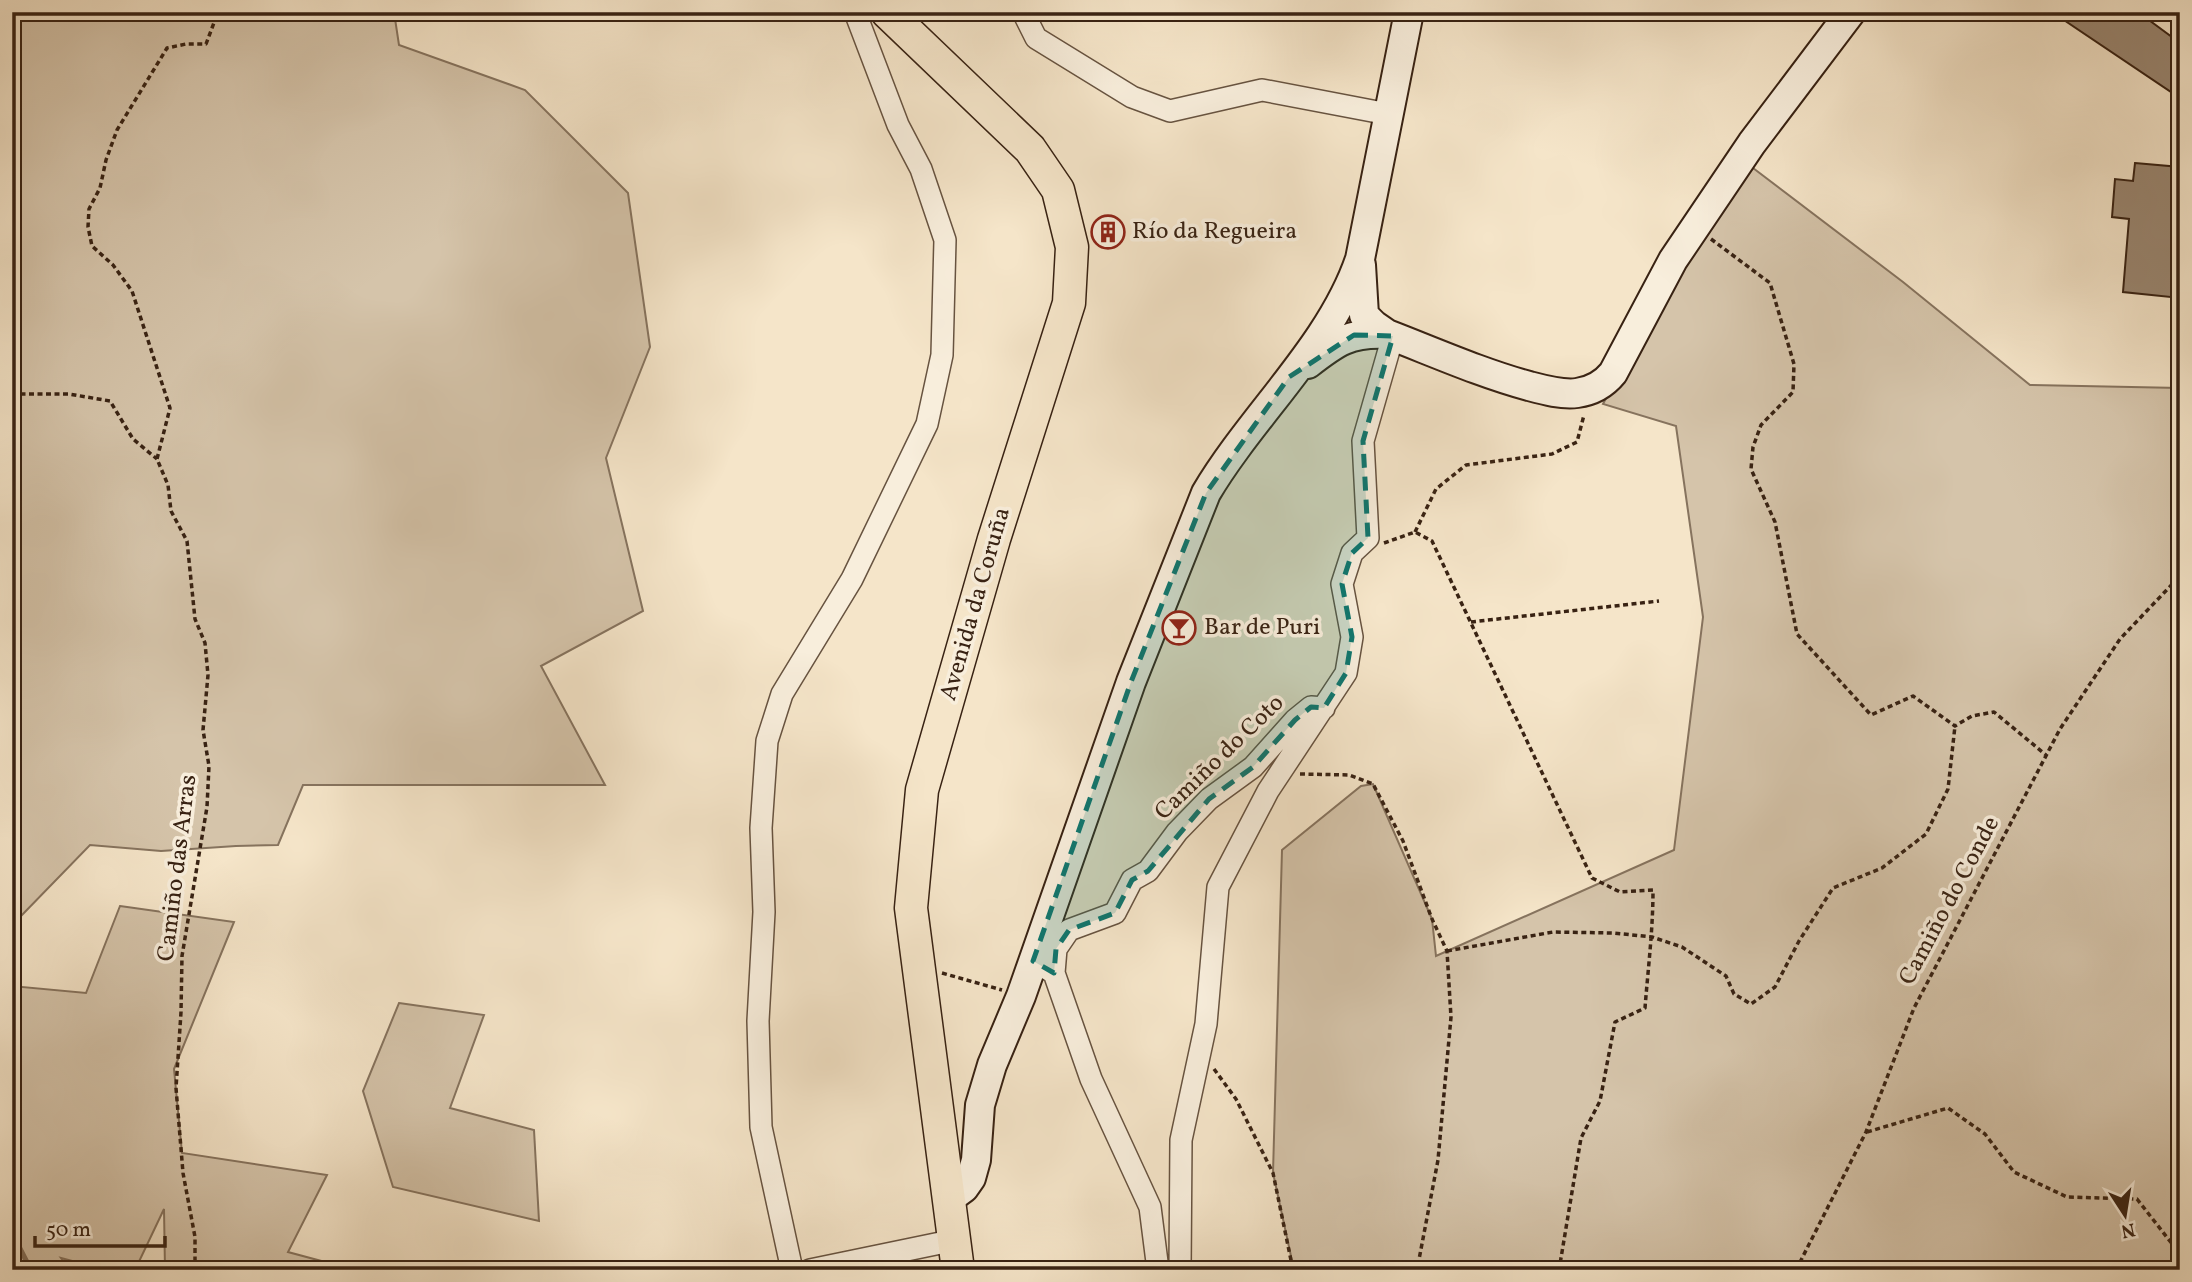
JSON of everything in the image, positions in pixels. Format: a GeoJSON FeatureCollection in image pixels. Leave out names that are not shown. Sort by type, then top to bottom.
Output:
{"type":"FeatureCollection","features":[{"type":"Feature","properties":{"kind":"main road","name":"Avenida da Coruña"},"geometry":{"type":"LineString","coordinates":[[887,12],[1030,149],[1058,190],[1072,247],[1069,303],[994,539],[922,790],[911,908],[918,967],[956,1194],[956,1255]]}},
{"type":"Feature","properties":{"kind":"street"},"geometry":{"type":"LineString","coordinates":[[792,1270],[761,1128],[758,1021],[764,912],[761,828],[768,741],[782,694],[852,579],[927,424],[943,355],[945,240],[921,169],[898,125],[855,12]]}},
{"type":"Feature","properties":{"kind":"street"},"geometry":{"type":"LineString","coordinates":[[1023,12],[1036,38],[1132,97],[1170,111],[1262,90],[1388,114]]}},
{"type":"Feature","properties":{"kind":"street"},"geometry":{"type":"LineString","coordinates":[[1289,377],[1329,348],[1353,316],[1355,275],[1409,12]]}},
{"type":"Feature","properties":{"kind":"street"},"geometry":{"type":"LineString","coordinates":[[956,1194],[971,1178],[976,1160],[980,1105],[992,1065],[1021,996],[1043,967],[1131,682],[1206,493],[1223,465],[1324,328],[1353,316],[1390,335],[1502,378],[1547,390],[1575,394],[1605,383],[1613,373],[1673,260],[1752,143],[1851,12]]}},
{"type":"Feature","properties":{"kind":"street"},"geometry":{"type":"LineString","coordinates":[[1180,1270],[1181,1140],[1206,1024],[1218,887],[1268,791],[1346,673],[1352,636],[1342,584],[1352,554],[1368,538],[1363,440],[1390,335]]}},
{"type":"Feature","properties":{"kind":"street","name":"Camiño do Coto"},"geometry":{"type":"LineString","coordinates":[[1043,967],[1069,930],[1115,912],[1132,880],[1148,872],[1177,832],[1209,799],[1253,767],[1295,720],[1311,707],[1324,708]]}},
{"type":"Feature","properties":{"kind":"street"},"geometry":{"type":"LineString","coordinates":[[1043,967],[1150,1207],[1158,1270]]}},
{"type":"Feature","properties":{"kind":"street"},"geometry":{"type":"LineString","coordinates":[[949,1157],[968,1148],[977,1135]]}},
{"type":"Feature","properties":{"kind":"street"},"geometry":{"type":"LineString","coordinates":[[810,1270],[956,1255]]}},
{"type":"Feature","properties":{"kind":"path"},"geometry":{"type":"LineString","coordinates":[[12,394],[69,394],[110,401],[133,439],[157,459],[170,408],[132,291],[113,265],[92,246],[88,228],[89,209],[100,188],[106,160],[117,130],[155,66],[167,48],[206,44],[218,12]]}},
{"type":"Feature","properties":{"kind":"path"},"geometry":{"type":"LineString","coordinates":[[1695,228],[1770,283],[1794,363],[1793,392],[1761,425],[1753,447],[1751,469],[1775,522],[1797,634],[1871,715],[1913,695],[1955,726]]}},
{"type":"Feature","properties":{"kind":"path"},"geometry":{"type":"LineString","coordinates":[[1352,554],[1415,532],[1436,489],[1466,466],[1552,454],[1577,442],[1592,390]]}},
{"type":"Feature","properties":{"kind":"path","name":"Camiño das Arras"},"geometry":{"type":"LineString","coordinates":[[157,459],[168,485],[171,511],[187,541],[195,619],[205,643],[208,675],[203,730],[209,766],[207,807],[182,956],[176,1088],[183,1173],[195,1237],[195,1270]]}},
{"type":"Feature","properties":{"kind":"path"},"geometry":{"type":"LineString","coordinates":[[1415,532],[1433,541],[1592,878],[1620,892],[1654,890],[1645,1008],[1615,1022],[1600,1101],[1581,1138],[1559,1270]]}},
{"type":"Feature","properties":{"kind":"path","name":"Camiño do Conde"},"geometry":{"type":"LineString","coordinates":[[1796,1270],[1866,1132],[1914,1008],[2060,729],[2120,639],[2180,576]]}},
{"type":"Feature","properties":{"kind":"path"},"geometry":{"type":"LineString","coordinates":[[1471,622],[1659,601]]}},
{"type":"Feature","properties":{"kind":"path"},"geometry":{"type":"LineString","coordinates":[[1955,726],[1972,716],[1994,712],[2046,755]]}},
{"type":"Feature","properties":{"kind":"path"},"geometry":{"type":"LineString","coordinates":[[1447,951],[1553,932],[1652,937],[1682,947],[1726,976],[1734,994],[1751,1004],[1774,987],[1833,888],[1882,868],[1926,834],[1948,789],[1955,726]]}},
{"type":"Feature","properties":{"kind":"path"},"geometry":{"type":"LineString","coordinates":[[1283,770],[1300,774],[1349,775],[1373,785],[1403,841],[1447,951],[1451,1017],[1438,1160],[1417,1270]]}},
{"type":"Feature","properties":{"kind":"path"},"geometry":{"type":"LineString","coordinates":[[918,967],[1021,996]]}},
{"type":"Feature","properties":{"kind":"path"},"geometry":{"type":"LineString","coordinates":[[1200,1050],[1236,1099],[1273,1173],[1293,1270]]}},
{"type":"Feature","properties":{"kind":"path"},"geometry":{"type":"LineString","coordinates":[[1866,1132],[1948,1108],[1985,1134],[2014,1172],[2067,1197],[2137,1199],[2180,1256],[2167,1270]]}},
{"type":"Feature","properties":{"kind":"highlighted area"},"geometry":{"type":"Polygon","coordinates":[[[1354,335],[1393,336],[1363,441],[1368,538],[1352,553],[1342,584],[1352,637],[1346,673],[1324,708],[1311,707],[1295,720],[1253,767],[1209,799],[1148,871],[1132,880],[1115,913],[1069,930],[1056,949],[1054,973],[1033,961],[1131,682],[1206,493],[1289,377],[1354,335]]]}},
{"type":"Feature","properties":{"kind":"shaded area"},"geometry":{"type":"Polygon","coordinates":[[[12,12],[394,12],[399,45],[525,90],[628,193],[650,347],[606,458],[643,611],[541,666],[605,785],[303,785],[278,845],[161,851],[90,845],[21,916],[12,917],[12,12]]]}},
{"type":"Feature","properties":{"kind":"shaded area"},"geometry":{"type":"Polygon","coordinates":[[[1753,168],[1903,282],[2030,385],[2180,388],[2180,1270],[1294,1270],[1273,1173],[1282,850],[1361,786],[1373,784],[1432,919],[1436,956],[1674,850],[1703,617],[1676,426],[1603,404],[1695,227],[1753,168]]]}},
{"type":"Feature","properties":{"kind":"shaded area"},"geometry":{"type":"Polygon","coordinates":[[[120,906],[234,922],[174,1069],[182,1153],[327,1175],[288,1252],[355,1270],[165,1270],[164,1209],[135,1270],[106,1270],[61,1258],[70,1270],[12,1270],[12,986],[86,993],[120,906]]]}},
{"type":"Feature","properties":{"kind":"shaded area"},"geometry":{"type":"Polygon","coordinates":[[[399,1003],[484,1015],[450,1108],[534,1130],[539,1221],[393,1187],[363,1091],[399,1003]]]}},
{"type":"Feature","properties":{"kind":"building"},"geometry":{"type":"Polygon","coordinates":[[[2052,12],[2138,12],[2180,43],[2180,98],[2052,12]]]}},
{"type":"Feature","properties":{"kind":"building"},"geometry":{"type":"Polygon","coordinates":[[[2135,163],[2180,167],[2180,298],[2123,292],[2129,219],[2112,217],[2115,179],[2133,181],[2135,163]]]}},
{"type":"Feature","properties":{"kind":"building","name":"Río da Regueira"},"geometry":{"type":"Polygon","coordinates":[[[1108,220],[1120,231],[1108,245],[1095,233],[1108,220]]]}},
{"type":"Feature","properties":{"kind":"waterway"},"geometry":{"type":"LineString","coordinates":[[12,1233],[31,1270]]}},
{"type":"Feature","properties":{"kind":"place","name":"Río da Regueira"},"geometry":{"type":"Point","coordinates":[1108,232]}},
{"type":"Feature","properties":{"kind":"place","name":"Bar de Puri"},"geometry":{"type":"Point","coordinates":[1179,628]}}]}
